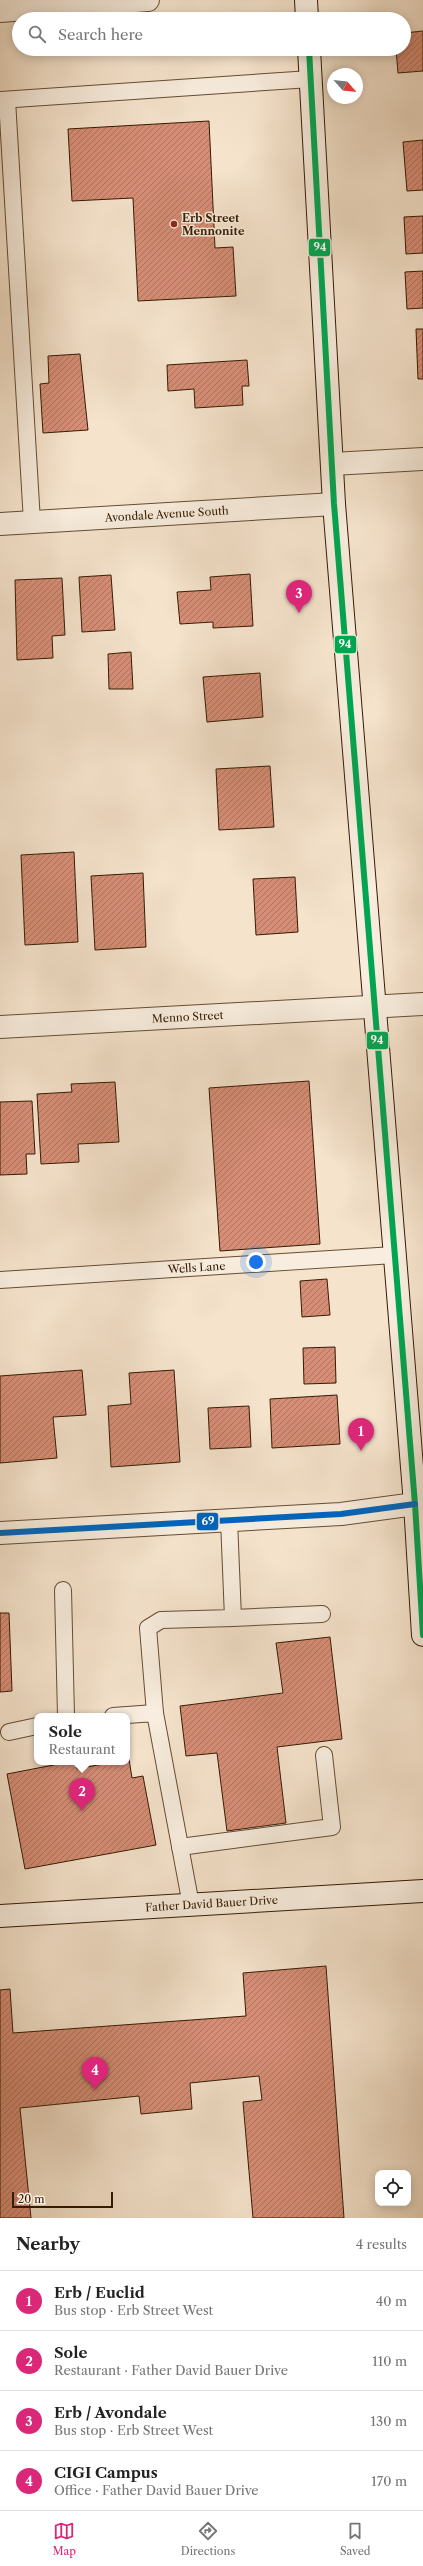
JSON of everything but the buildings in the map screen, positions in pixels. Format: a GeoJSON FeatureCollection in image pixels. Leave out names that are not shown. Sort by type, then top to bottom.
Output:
{"type":"FeatureCollection","features":[{"type":"Feature","properties":{"kind":"street"},"geometry":{"type":"LineString","coordinates":[[0,11],[148,0]]}},
{"type":"Feature","properties":{"kind":"street"},"geometry":{"type":"LineString","coordinates":[[306,0],[307,12]]}},
{"type":"Feature","properties":{"kind":"street"},"geometry":{"type":"LineString","coordinates":[[309,56],[334,504],[376,1009],[394,1255],[419,1504],[423,1635]]}},
{"type":"Feature","properties":{"kind":"street"},"geometry":{"type":"LineString","coordinates":[[332,464],[423,459]]}},
{"type":"Feature","properties":{"kind":"street","name":"Avondale Avenue South"},"geometry":{"type":"LineString","coordinates":[[0,524],[334,504]]}},
{"type":"Feature","properties":{"kind":"street","name":"Menno Street"},"geometry":{"type":"LineString","coordinates":[[0,1027],[376,1009],[423,1004]]}},
{"type":"Feature","properties":{"kind":"street"},"geometry":{"type":"LineString","coordinates":[[0,1533],[341,1514],[419,1504]]}},
{"type":"Feature","properties":{"kind":"street","name":"Father David Bauer Drive"},"geometry":{"type":"LineString","coordinates":[[0,1916],[423,1891]]}},
{"type":"Feature","properties":{"kind":"lane"},"geometry":{"type":"LineString","coordinates":[[32,522],[4,100],[311,79]]}},
{"type":"Feature","properties":{"kind":"lane","name":"Wells Lane"},"geometry":{"type":"LineString","coordinates":[[0,1280],[394,1255]]}},
{"type":"Feature","properties":{"kind":"lane"},"geometry":{"type":"LineString","coordinates":[[229,1520],[233,1618]]}},
{"type":"Feature","properties":{"kind":"lane"},"geometry":{"type":"LineString","coordinates":[[63,1590],[66,1713]]}},
{"type":"Feature","properties":{"kind":"lane"},"geometry":{"type":"LineString","coordinates":[[191,1905],[155,1713],[148,1628],[161,1620],[322,1614]]}},
{"type":"Feature","properties":{"kind":"lane"},"geometry":{"type":"LineString","coordinates":[[130,1715],[155,1713]]}},
{"type":"Feature","properties":{"kind":"lane"},"geometry":{"type":"LineString","coordinates":[[9,1732],[34,1727]]}},
{"type":"Feature","properties":{"kind":"lane"},"geometry":{"type":"LineString","coordinates":[[180,1846],[332,1827],[324,1755]]}},
{"type":"Feature","properties":{"kind":"transit line","name":"94"},"geometry":{"type":"LineString","coordinates":[[309,56],[334,504],[415,1504],[423,1635]]}},
{"type":"Feature","properties":{"kind":"transit line","name":"69"},"geometry":{"type":"LineString","coordinates":[[0,1533],[341,1514],[415,1504]]}},
{"type":"Feature","properties":{"kind":"place","name":"Erb Street Mennonite"},"geometry":{"type":"Point","coordinates":[174,224]}},
{"type":"Feature","properties":{"kind":"place","name":"Erb / Avondale"},"geometry":{"type":"Point","coordinates":[299,613]}},
{"type":"Feature","properties":{"kind":"place","name":"Erb / Euclid"},"geometry":{"type":"Point","coordinates":[361,1451]}},
{"type":"Feature","properties":{"kind":"place","name":"Sole"},"geometry":{"type":"Point","coordinates":[82,1811]}},
{"type":"Feature","properties":{"kind":"place","name":"CIGI Campus"},"geometry":{"type":"Point","coordinates":[95,2090]}}]}
